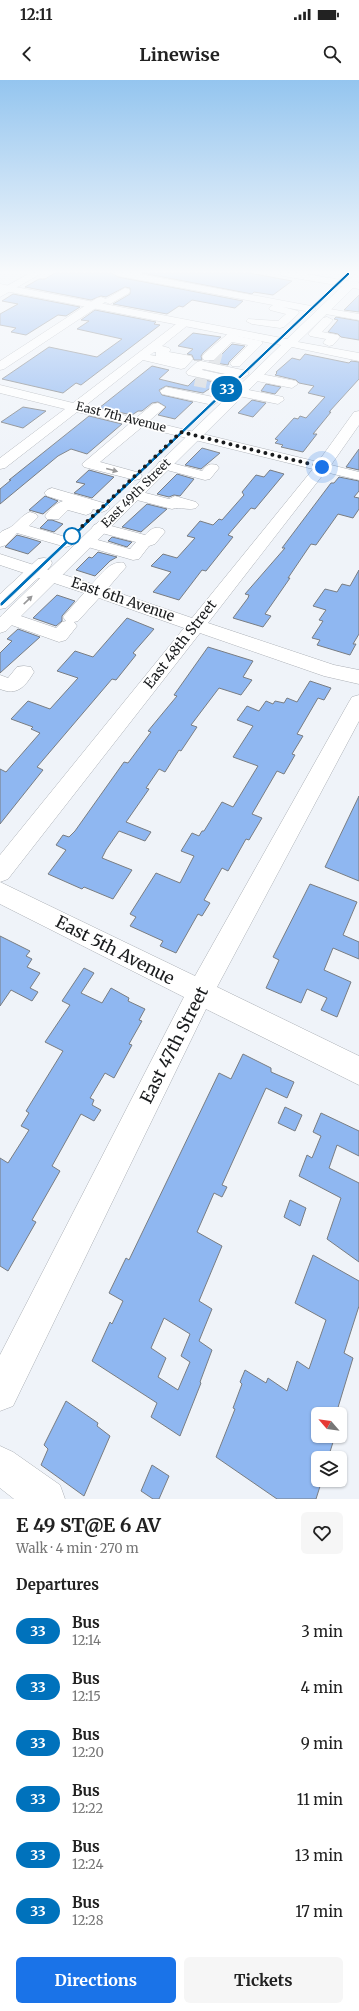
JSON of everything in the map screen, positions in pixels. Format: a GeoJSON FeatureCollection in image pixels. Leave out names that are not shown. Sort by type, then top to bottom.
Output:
{"type":"FeatureCollection","features":[{"type":"Feature","properties":{"kind":"street"},"geometry":{"type":"LineString","coordinates":[[0,366],[42,339]]}},
{"type":"Feature","properties":{"kind":"street"},"geometry":{"type":"LineString","coordinates":[[0,465],[140,356],[169,339]]}},
{"type":"Feature","properties":{"kind":"street"},"geometry":{"type":"LineString","coordinates":[[140,356],[181,365],[187,360],[182,355],[161,354],[171,339]]}},
{"type":"Feature","properties":{"kind":"street"},"geometry":{"type":"LineString","coordinates":[[229,339],[208,357],[215,358],[238,378],[278,400]]}},
{"type":"Feature","properties":{"kind":"street"},"geometry":{"type":"LineString","coordinates":[[238,378],[257,343],[252,339]]}},
{"type":"Feature","properties":{"kind":"street","name":"East 49th Street"},"geometry":{"type":"LineString","coordinates":[[87,527],[134,495],[164,465],[213,402],[238,378],[287,339]]}},
{"type":"Feature","properties":{"kind":"street"},"geometry":{"type":"LineString","coordinates":[[288,339],[359,357]]}},
{"type":"Feature","properties":{"kind":"street"},"geometry":{"type":"LineString","coordinates":[[289,339],[329,343],[359,349]]}},
{"type":"Feature","properties":{"kind":"street"},"geometry":{"type":"LineString","coordinates":[[329,343],[332,339]]}},
{"type":"Feature","properties":{"kind":"street"},"geometry":{"type":"LineString","coordinates":[[238,378],[292,384]]}},
{"type":"Feature","properties":{"kind":"street","name":"East 49th Street"},"geometry":{"type":"LineString","coordinates":[[3,616],[135,476],[188,433],[238,378]]}},
{"type":"Feature","properties":{"kind":"street","name":"East 7th Avenue"},"geometry":{"type":"LineString","coordinates":[[0,389],[188,433],[359,476]]}},
{"type":"Feature","properties":{"kind":"street"},"geometry":{"type":"LineString","coordinates":[[166,391],[213,402]]}},
{"type":"Feature","properties":{"kind":"street"},"geometry":{"type":"LineString","coordinates":[[135,476],[89,464],[158,407]]}},
{"type":"Feature","properties":{"kind":"street","name":"East 48th Street"},"geometry":{"type":"LineString","coordinates":[[0,872],[322,467],[359,415]]}},
{"type":"Feature","properties":{"kind":"street"},"geometry":{"type":"LineString","coordinates":[[228,460],[241,446]]}},
{"type":"Feature","properties":{"kind":"street"},"geometry":{"type":"LineString","coordinates":[[164,465],[205,476]]}},
{"type":"Feature","properties":{"kind":"street"},"geometry":{"type":"LineString","coordinates":[[3,616],[59,636],[70,621],[129,558],[87,527],[52,493]]}},
{"type":"Feature","properties":{"kind":"street"},"geometry":{"type":"LineString","coordinates":[[134,495],[172,504],[175,501],[191,505]]}},
{"type":"Feature","properties":{"kind":"street"},"geometry":{"type":"LineString","coordinates":[[53,516],[66,505],[87,527]]}},
{"type":"Feature","properties":{"kind":"street"},"geometry":{"type":"LineString","coordinates":[[30,517],[18,528],[87,527],[149,541],[157,532]]}},
{"type":"Feature","properties":{"kind":"street","name":"East 6th Avenue"},"geometry":{"type":"LineString","coordinates":[[3,564],[45,573],[331,671],[359,677]]}},
{"type":"Feature","properties":{"kind":"street"},"geometry":{"type":"LineString","coordinates":[[0,682],[11,686],[24,672]]}},
{"type":"Feature","properties":{"kind":"street","name":"East 47th Street"},"geometry":{"type":"LineString","coordinates":[[0,1393],[200,993],[359,702]]}},
{"type":"Feature","properties":{"kind":"street","name":"East 5th Avenue"},"geometry":{"type":"LineString","coordinates":[[0,892],[359,1071]]}},
{"type":"Feature","properties":{"kind":"street"},"geometry":{"type":"LineString","coordinates":[[0,1465],[46,1499]]}},
{"type":"Feature","properties":{"kind":"building"},"geometry":{"type":"Polygon","coordinates":[[[122,339],[141,339],[81,385],[76,383],[63,393],[2,379],[49,347],[97,357],[122,339]]]}},
{"type":"Feature","properties":{"kind":"building"},"geometry":{"type":"Polygon","coordinates":[[[186,339],[219,339],[203,353],[201,356],[202,360],[194,360],[192,355],[187,354],[193,349],[178,346],[186,339]]]}},
{"type":"Feature","properties":{"kind":"building"},"geometry":{"type":"Polygon","coordinates":[[[232,344],[245,346],[229,362],[228,365],[210,362],[215,361],[232,344]]]}},
{"type":"Feature","properties":{"kind":"building"},"geometry":{"type":"Polygon","coordinates":[[[305,354],[349,363],[351,361],[359,362],[359,379],[329,412],[331,412],[313,434],[317,434],[303,452],[281,447],[283,445],[275,443],[278,440],[275,439],[294,418],[298,419],[300,416],[306,418],[325,397],[308,393],[314,386],[275,375],[277,373],[276,372],[292,358],[300,360],[305,354]]]}},
{"type":"Feature","properties":{"kind":"building"},"geometry":{"type":"Polygon","coordinates":[[[152,366],[169,370],[159,379],[188,386],[196,378],[218,383],[203,393],[166,386],[159,390],[162,395],[193,402],[175,419],[158,415],[166,407],[158,402],[152,403],[142,411],[138,411],[132,415],[99,408],[152,366]]]}},
{"type":"Feature","properties":{"kind":"building"},"geometry":{"type":"Polygon","coordinates":[[[266,384],[281,387],[275,394],[261,391],[266,384]]]}},
{"type":"Feature","properties":{"kind":"building"},"geometry":{"type":"Polygon","coordinates":[[[252,400],[266,403],[253,417],[238,413],[252,400]]]}},
{"type":"Feature","properties":{"kind":"building"},"geometry":{"type":"Polygon","coordinates":[[[23,407],[46,411],[23,428],[1,422],[23,407]]]}},
{"type":"Feature","properties":{"kind":"building"},"geometry":{"type":"Polygon","coordinates":[[[89,416],[122,424],[87,454],[71,449],[58,456],[0,504],[0,489],[11,480],[9,480],[89,416]]]}},
{"type":"Feature","properties":{"kind":"building"},"geometry":{"type":"Polygon","coordinates":[[[202,448],[220,453],[201,469],[185,465],[202,448]]]}},
{"type":"Feature","properties":{"kind":"building"},"geometry":{"type":"Polygon","coordinates":[[[359,449],[359,470],[346,467],[359,449]]]}},
{"type":"Feature","properties":{"kind":"building"},"geometry":{"type":"Polygon","coordinates":[[[89,470],[114,477],[92,498],[74,493],[85,484],[76,482],[89,470]]]}},
{"type":"Feature","properties":{"kind":"building"},"geometry":{"type":"Polygon","coordinates":[[[270,470],[284,474],[255,509],[251,508],[228,535],[233,537],[206,571],[202,570],[179,600],[153,592],[171,572],[151,566],[163,554],[177,558],[195,538],[187,536],[200,521],[213,525],[219,519],[222,520],[244,495],[242,492],[256,475],[264,477],[270,470]]]}},
{"type":"Feature","properties":{"kind":"building"},"geometry":{"type":"Polygon","coordinates":[[[177,474],[194,479],[180,496],[174,495],[169,497],[157,494],[177,474]]]}},
{"type":"Feature","properties":{"kind":"building"},"geometry":{"type":"Polygon","coordinates":[[[339,477],[359,481],[359,491],[354,497],[359,498],[359,509],[353,518],[338,514],[316,545],[311,544],[265,614],[271,616],[263,627],[233,618],[248,598],[249,595],[245,594],[285,548],[282,548],[331,483],[334,483],[339,477]]]}},
{"type":"Feature","properties":{"kind":"building"},"geometry":{"type":"Polygon","coordinates":[[[45,496],[58,501],[43,514],[29,510],[45,496]]]}},
{"type":"Feature","properties":{"kind":"building"},"geometry":{"type":"Polygon","coordinates":[[[147,504],[167,509],[141,532],[122,527],[147,504]]]}},
{"type":"Feature","properties":{"kind":"building"},"geometry":{"type":"Polygon","coordinates":[[[48,520],[63,524],[54,532],[40,528],[48,520]]]}},
{"type":"Feature","properties":{"kind":"building"},"geometry":{"type":"Polygon","coordinates":[[[17,535],[41,542],[28,554],[5,547],[17,535]]]}},
{"type":"Feature","properties":{"kind":"building"},"geometry":{"type":"Polygon","coordinates":[[[112,537],[132,542],[127,547],[108,541],[112,537]]]}},
{"type":"Feature","properties":{"kind":"building"},"geometry":{"type":"Polygon","coordinates":[[[98,552],[117,557],[110,561],[95,576],[76,570],[89,557],[92,558],[98,552]]]}},
{"type":"Feature","properties":{"kind":"building"},"geometry":{"type":"Polygon","coordinates":[[[359,570],[359,634],[353,644],[356,644],[350,655],[317,645],[320,640],[312,638],[323,621],[319,620],[326,610],[313,606],[325,589],[337,592],[342,584],[350,586],[359,570]]]}},
{"type":"Feature","properties":{"kind":"building"},"geometry":{"type":"Polygon","coordinates":[[[57,595],[75,601],[62,616],[62,621],[56,626],[33,618],[57,595]]]}},
{"type":"Feature","properties":{"kind":"building"},"geometry":{"type":"Polygon","coordinates":[[[127,618],[154,629],[133,653],[136,655],[116,680],[112,679],[37,767],[43,770],[0,824],[0,769],[6,772],[40,733],[31,729],[33,727],[11,719],[28,701],[50,709],[78,678],[57,671],[75,651],[93,657],[127,618]]]}},
{"type":"Feature","properties":{"kind":"building"},"geometry":{"type":"Polygon","coordinates":[[[18,629],[40,637],[0,673],[0,653],[12,641],[7,639],[18,629]]]}},
{"type":"Feature","properties":{"kind":"building"},"geometry":{"type":"Polygon","coordinates":[[[208,647],[253,661],[243,677],[252,680],[241,695],[219,688],[191,725],[197,727],[181,751],[179,750],[165,772],[159,769],[146,788],[149,789],[126,822],[151,832],[145,841],[119,831],[106,850],[102,858],[132,870],[113,899],[84,887],[82,889],[48,874],[66,850],[56,845],[63,835],[69,837],[75,831],[124,762],[128,763],[151,732],[148,731],[177,696],[174,695],[208,647]]]}},
{"type":"Feature","properties":{"kind":"building"},"geometry":{"type":"Polygon","coordinates":[[[310,681],[331,688],[324,700],[318,698],[297,734],[303,736],[292,754],[295,755],[284,774],[277,771],[252,814],[262,818],[249,840],[246,839],[228,871],[222,868],[204,900],[210,903],[202,916],[198,914],[176,953],[160,946],[163,941],[130,926],[136,917],[130,914],[156,873],[180,883],[194,856],[181,851],[192,833],[199,836],[202,831],[204,831],[222,802],[233,807],[258,766],[233,757],[253,726],[237,720],[247,706],[259,711],[266,701],[273,704],[275,701],[284,703],[287,698],[297,702],[310,681]]]}},
{"type":"Feature","properties":{"kind":"building"},"geometry":{"type":"Polygon","coordinates":[[[359,796],[359,881],[325,867],[359,796]]]}},
{"type":"Feature","properties":{"kind":"building"},"geometry":{"type":"Polygon","coordinates":[[[310,884],[357,902],[343,935],[359,942],[359,959],[333,948],[324,970],[351,982],[337,1017],[321,1010],[327,998],[307,989],[301,1003],[266,988],[279,960],[273,957],[310,884]]]}},
{"type":"Feature","properties":{"kind":"building"},"geometry":{"type":"Polygon","coordinates":[[[0,936],[30,951],[26,956],[32,959],[27,967],[40,973],[30,988],[38,992],[32,1001],[11,990],[0,1006],[0,936]]]}},
{"type":"Feature","properties":{"kind":"building"},"geometry":{"type":"Polygon","coordinates":[[[84,968],[94,973],[81,993],[102,1003],[111,988],[129,998],[128,1001],[145,1009],[139,1020],[142,1021],[129,1044],[132,1045],[114,1078],[105,1073],[90,1098],[94,1100],[92,1105],[101,1110],[94,1121],[81,1114],[52,1166],[60,1171],[32,1220],[36,1222],[8,1271],[0,1266],[0,1158],[8,1163],[29,1130],[21,1126],[29,1113],[26,1111],[63,1051],[45,1042],[70,1005],[62,1001],[84,968]]]}},
{"type":"Feature","properties":{"kind":"building"},"geometry":{"type":"Polygon","coordinates":[[[243,1054],[271,1068],[271,1072],[294,1082],[287,1098],[266,1088],[222,1185],[227,1187],[222,1197],[214,1193],[197,1232],[222,1246],[199,1301],[212,1309],[199,1341],[212,1350],[180,1436],[151,1417],[157,1403],[92,1361],[110,1322],[112,1324],[123,1301],[109,1293],[126,1258],[129,1260],[219,1073],[231,1079],[243,1054]],[[164,1318],[151,1348],[166,1358],[158,1377],[178,1390],[190,1362],[181,1356],[190,1334],[164,1318]]]}},
{"type":"Feature","properties":{"kind":"building"},"geometry":{"type":"Polygon","coordinates":[[[285,1107],[302,1115],[295,1131],[278,1123],[285,1107]]]}},
{"type":"Feature","properties":{"kind":"building"},"geometry":{"type":"Polygon","coordinates":[[[321,1113],[359,1131],[359,1156],[337,1145],[329,1168],[359,1183],[359,1262],[327,1239],[341,1198],[299,1176],[307,1155],[312,1158],[321,1136],[313,1132],[321,1113]]]}},
{"type":"Feature","properties":{"kind":"building"},"geometry":{"type":"Polygon","coordinates":[[[290,1200],[306,1208],[300,1226],[284,1217],[290,1200]]]}},
{"type":"Feature","properties":{"kind":"building"},"geometry":{"type":"Polygon","coordinates":[[[313,1255],[359,1281],[359,1306],[344,1353],[353,1358],[338,1407],[311,1407],[311,1443],[333,1443],[330,1451],[311,1451],[311,1487],[320,1487],[316,1499],[277,1499],[216,1457],[235,1409],[233,1408],[242,1384],[240,1382],[245,1370],[266,1383],[268,1378],[287,1391],[297,1361],[309,1369],[326,1320],[295,1303],[313,1255]]]}},
{"type":"Feature","properties":{"kind":"building"},"geometry":{"type":"Polygon","coordinates":[[[66,1401],[98,1423],[97,1426],[110,1436],[84,1496],[41,1465],[48,1449],[44,1445],[66,1401]]]}},
{"type":"Feature","properties":{"kind":"building"},"geometry":{"type":"Polygon","coordinates":[[[152,1465],[169,1476],[159,1499],[153,1499],[141,1491],[152,1465]]]}},
{"type":"Feature","properties":{"kind":"tunnel"},"geometry":{"type":"LineString","coordinates":[[210,357],[221,360]]}},
{"type":"Feature","properties":{"kind":"tunnel"},"geometry":{"type":"LineString","coordinates":[[195,380],[215,384]]}},
{"type":"Feature","properties":{"kind":"bus line","name":"33"},"geometry":{"type":"LineString","coordinates":[[0,604],[279,339]]}},
{"type":"Feature","properties":{"kind":"route"},"geometry":{"type":"LineString","coordinates":[[72,536],[181,432],[322,467]]}}]}
